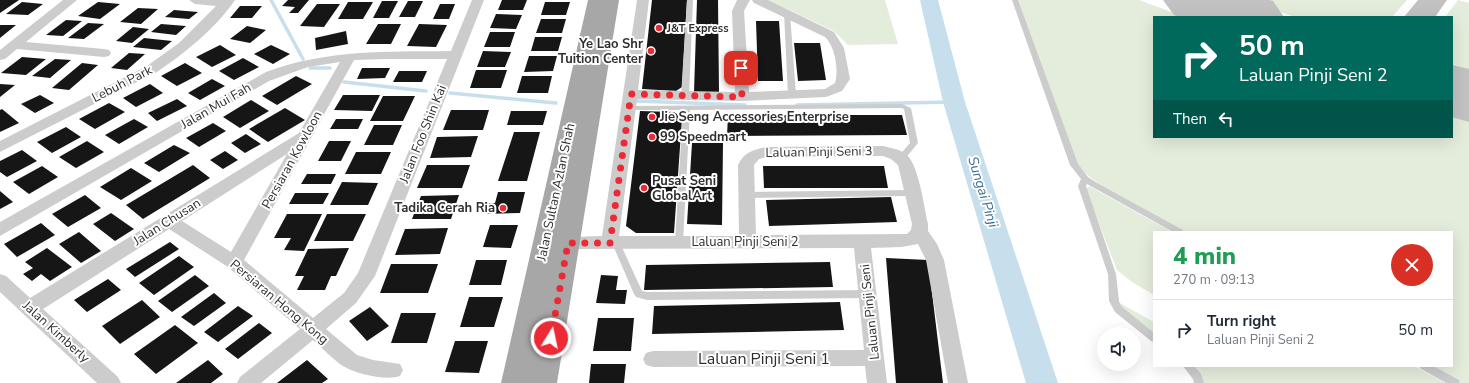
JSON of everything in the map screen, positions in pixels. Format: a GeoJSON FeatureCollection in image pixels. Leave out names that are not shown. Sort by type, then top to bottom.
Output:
{"type":"FeatureCollection","features":[{"type":"Feature","properties":{"kind":"main road","name":"Jalan Sultan Azlan Shah"},"geometry":{"type":"LineString","coordinates":[[515,383],[596,0]]}},
{"type":"Feature","properties":{"kind":"main road"},"geometry":{"type":"LineString","coordinates":[[583,65],[599,23],[604,0]]}},
{"type":"Feature","properties":{"kind":"main road","name":"Jalan Sultan Azlan Shah"},"geometry":{"type":"LineString","coordinates":[[543,383],[611,0]]}},
{"type":"Feature","properties":{"kind":"street"},"geometry":{"type":"LineString","coordinates":[[0,56],[71,0]]}},
{"type":"Feature","properties":{"kind":"street"},"geometry":{"type":"LineString","coordinates":[[195,0],[228,2]]}},
{"type":"Feature","properties":{"kind":"street","name":"Jalan Foo Shin Kai"},"geometry":{"type":"LineString","coordinates":[[247,383],[350,298],[366,276],[478,0]]}},
{"type":"Feature","properties":{"kind":"street"},"geometry":{"type":"LineString","coordinates":[[613,243],[643,0]]}},
{"type":"Feature","properties":{"kind":"street"},"geometry":{"type":"LineString","coordinates":[[742,97],[738,11],[740,4],[744,0]]}},
{"type":"Feature","properties":{"kind":"street"},"geometry":{"type":"LineString","coordinates":[[630,101],[686,102],[742,97],[826,93],[836,89],[841,84],[843,76],[838,47],[834,38],[825,31],[758,0]]}},
{"type":"Feature","properties":{"kind":"street","name":"Lebuh Park"},"geometry":{"type":"LineString","coordinates":[[0,147],[175,56],[228,2]]}},
{"type":"Feature","properties":{"kind":"street"},"geometry":{"type":"LineString","coordinates":[[15,44],[104,53]]}},
{"type":"Feature","properties":{"kind":"street","name":"Jalan Mui Fah"},"geometry":{"type":"LineString","coordinates":[[0,230],[264,78],[294,67],[320,60],[350,57],[454,56]]}},
{"type":"Feature","properties":{"kind":"street","name":"Persiaran Kowloon"},"geometry":{"type":"LineString","coordinates":[[234,262],[350,57]]}},
{"type":"Feature","properties":{"kind":"street","name":"Jalan Chusan"},"geometry":{"type":"LineString","coordinates":[[29,308],[305,136]]}},
{"type":"Feature","properties":{"kind":"street","name":"Laluan Pinji Seni 3"},"geometry":{"type":"LineString","coordinates":[[748,242],[746,165],[749,158],[756,154],[766,152],[883,151],[893,153],[901,158]]}},
{"type":"Feature","properties":{"kind":"street"},"geometry":{"type":"LineString","coordinates":[[901,158],[906,164],[920,224],[919,232],[931,249],[935,260],[958,383]]}},
{"type":"Feature","properties":{"kind":"street","name":"Persiaran Hong Kong"},"geometry":{"type":"LineString","coordinates":[[170,221],[234,262],[351,361],[373,368],[393,370]]}},
{"type":"Feature","properties":{"kind":"street","name":"Laluan Pinji Seni 2"},"geometry":{"type":"LineString","coordinates":[[568,243],[902,241],[912,239],[919,232]]}},
{"type":"Feature","properties":{"kind":"street","name":"Laluan Pinji Seni"},"geometry":{"type":"LineString","coordinates":[[862,241],[877,383]]}},
{"type":"Feature","properties":{"kind":"street","name":"Jalan Kimberly"},"geometry":{"type":"LineString","coordinates":[[0,281],[111,383]]}},
{"type":"Feature","properties":{"kind":"street"},"geometry":{"type":"LineString","coordinates":[[534,383],[551,338]]}},
{"type":"Feature","properties":{"kind":"street","name":"Laluan Pinji Seni 1"},"geometry":{"type":"LineString","coordinates":[[653,359],[874,358]]}},
{"type":"Feature","properties":{"kind":"lane"},"geometry":{"type":"LineString","coordinates":[[679,242],[690,0]]}},
{"type":"Feature","properties":{"kind":"lane"},"geometry":{"type":"LineString","coordinates":[[1015,0],[1074,165],[1085,179],[1178,231]]}},
{"type":"Feature","properties":{"kind":"lane"},"geometry":{"type":"LineString","coordinates":[[786,13],[792,95]]}},
{"type":"Feature","properties":{"kind":"lane"},"geometry":{"type":"LineString","coordinates":[[686,102],[902,106],[906,108],[914,143],[901,158]]}},
{"type":"Feature","properties":{"kind":"lane"},"geometry":{"type":"LineString","coordinates":[[1085,179],[1082,186],[1112,274],[1114,301],[1118,309],[1153,337]]}},
{"type":"Feature","properties":{"kind":"lane"},"geometry":{"type":"LineString","coordinates":[[747,195],[912,193]]}},
{"type":"Feature","properties":{"kind":"lane"},"geometry":{"type":"LineString","coordinates":[[613,243],[639,294],[647,296],[868,294]]}},
{"type":"Feature","properties":{"kind":"lane"},"geometry":{"type":"LineString","coordinates":[[1189,367],[1198,377],[1199,383]]}},
{"type":"Feature","properties":{"kind":"lane"},"geometry":{"type":"LineString","coordinates":[[1426,367],[1455,383]]}},
{"type":"Feature","properties":{"kind":"green space"},"geometry":{"type":"Polygon","coordinates":[[[768,0],[885,0],[898,44],[848,45],[834,31],[768,0]]]}},
{"type":"Feature","properties":{"kind":"green space"},"geometry":{"type":"Polygon","coordinates":[[[1018,0],[1139,0],[1182,16],[1153,16],[1153,138],[1453,138],[1453,116],[1469,122],[1469,383],[1461,383],[1432,367],[1453,367],[1453,231],[1184,231],[1100,185],[1084,172],[1075,162],[1018,0]]]}},
{"type":"Feature","properties":{"kind":"green space"},"geometry":{"type":"Polygon","coordinates":[[[1247,0],[1407,0],[1393,16],[1292,16],[1247,0]]]}},
{"type":"Feature","properties":{"kind":"green space"},"geometry":{"type":"Polygon","coordinates":[[[1458,0],[1469,3],[1469,77],[1453,71],[1453,16],[1446,16],[1458,0]]]}},
{"type":"Feature","properties":{"kind":"green space"},"geometry":{"type":"Polygon","coordinates":[[[1089,186],[1170,231],[1153,231],[1153,294],[1132,282],[1117,270],[1086,190],[1089,186]]]}},
{"type":"Feature","properties":{"kind":"green space"},"geometry":{"type":"Polygon","coordinates":[[[1118,302],[1153,321],[1153,334],[1121,308],[1118,302]]]}},
{"type":"Feature","properties":{"kind":"green space"},"geometry":{"type":"Polygon","coordinates":[[[1194,367],[1416,367],[1445,383],[1203,383],[1194,367]]]}},
{"type":"Feature","properties":{"kind":"building"},"geometry":{"type":"Polygon","coordinates":[[[0,0],[19,0],[0,13],[0,0]]]}},
{"type":"Feature","properties":{"kind":"building"},"geometry":{"type":"Polygon","coordinates":[[[288,0],[309,0],[298,13],[289,13],[295,7],[282,6],[288,0]]]}},
{"type":"Feature","properties":{"kind":"building"},"geometry":{"type":"Polygon","coordinates":[[[502,0],[527,0],[523,10],[498,10],[502,0]]]}},
{"type":"Feature","properties":{"kind":"building"},"geometry":{"type":"Polygon","coordinates":[[[652,0],[687,0],[682,87],[676,91],[642,89],[652,0]]]}},
{"type":"Feature","properties":{"kind":"building"},"geometry":{"type":"Polygon","coordinates":[[[697,0],[718,0],[719,92],[694,92],[697,0]]]}},
{"type":"Feature","properties":{"kind":"building"},"geometry":{"type":"Polygon","coordinates":[[[382,1],[398,1],[389,18],[373,18],[382,1]]]}},
{"type":"Feature","properties":{"kind":"building"},"geometry":{"type":"Polygon","coordinates":[[[408,1],[423,1],[415,17],[399,17],[408,1]]]}},
{"type":"Feature","properties":{"kind":"building"},"geometry":{"type":"Polygon","coordinates":[[[22,2],[43,4],[28,15],[6,14],[22,2]]]}},
{"type":"Feature","properties":{"kind":"building"},"geometry":{"type":"Polygon","coordinates":[[[98,2],[120,4],[100,19],[78,16],[98,2]]]}},
{"type":"Feature","properties":{"kind":"building"},"geometry":{"type":"Polygon","coordinates":[[[348,2],[373,2],[363,19],[338,19],[348,2]]]}},
{"type":"Feature","properties":{"kind":"building"},"geometry":{"type":"Polygon","coordinates":[[[545,2],[570,2],[566,15],[541,15],[545,2]]]}},
{"type":"Feature","properties":{"kind":"building"},"geometry":{"type":"Polygon","coordinates":[[[317,4],[340,4],[324,27],[300,26],[317,4]]]}},
{"type":"Feature","properties":{"kind":"building"},"geometry":{"type":"Polygon","coordinates":[[[440,4],[455,4],[449,19],[433,19],[440,4]]]}},
{"type":"Feature","properties":{"kind":"building"},"geometry":{"type":"Polygon","coordinates":[[[240,6],[262,6],[252,18],[230,18],[240,6]]]}},
{"type":"Feature","properties":{"kind":"building"},"geometry":{"type":"Polygon","coordinates":[[[138,8],[158,9],[141,24],[120,22],[138,8]]]}},
{"type":"Feature","properties":{"kind":"building"},"geometry":{"type":"Polygon","coordinates":[[[174,10],[198,12],[189,19],[165,17],[174,10]]]}},
{"type":"Feature","properties":{"kind":"building"},"geometry":{"type":"Polygon","coordinates":[[[496,14],[522,15],[516,29],[490,28],[496,14]]]}},
{"type":"Feature","properties":{"kind":"building"},"geometry":{"type":"Polygon","coordinates":[[[541,19],[566,19],[562,33],[536,33],[541,19]]]}},
{"type":"Feature","properties":{"kind":"building"},"geometry":{"type":"Polygon","coordinates":[[[66,20],[82,21],[63,36],[46,35],[66,20]]]}},
{"type":"Feature","properties":{"kind":"building"},"geometry":{"type":"Polygon","coordinates":[[[756,21],[779,21],[783,81],[758,81],[756,21]]]}},
{"type":"Feature","properties":{"kind":"building"},"geometry":{"type":"Polygon","coordinates":[[[88,23],[104,24],[84,39],[68,38],[88,23]]]}},
{"type":"Feature","properties":{"kind":"building"},"geometry":{"type":"Polygon","coordinates":[[[161,24],[186,26],[176,35],[151,32],[161,24]]]}},
{"type":"Feature","properties":{"kind":"building"},"geometry":{"type":"Polygon","coordinates":[[[378,24],[401,24],[391,44],[366,44],[378,24]]]}},
{"type":"Feature","properties":{"kind":"building"},"geometry":{"type":"Polygon","coordinates":[[[419,24],[447,25],[436,47],[407,46],[419,24]]]}},
{"type":"Feature","properties":{"kind":"building"},"geometry":{"type":"Polygon","coordinates":[[[0,25],[16,25],[0,38],[0,25]]]}},
{"type":"Feature","properties":{"kind":"building"},"geometry":{"type":"Polygon","coordinates":[[[247,26],[266,30],[250,43],[230,39],[247,26]]]}},
{"type":"Feature","properties":{"kind":"building"},"geometry":{"type":"Polygon","coordinates":[[[133,27],[149,29],[132,43],[116,41],[133,27]]]}},
{"type":"Feature","properties":{"kind":"building"},"geometry":{"type":"Polygon","coordinates":[[[346,31],[348,44],[316,50],[315,38],[346,31]]]}},
{"type":"Feature","properties":{"kind":"building"},"geometry":{"type":"Polygon","coordinates":[[[490,32],[515,32],[510,47],[484,47],[490,32]]]}},
{"type":"Feature","properties":{"kind":"building"},"geometry":{"type":"Polygon","coordinates":[[[535,37],[562,37],[558,51],[531,51],[535,37]]]}},
{"type":"Feature","properties":{"kind":"building"},"geometry":{"type":"Polygon","coordinates":[[[144,38],[172,41],[161,50],[133,47],[144,38]]]}},
{"type":"Feature","properties":{"kind":"building"},"geometry":{"type":"Polygon","coordinates":[[[794,43],[820,43],[826,80],[798,81],[794,43]]]}},
{"type":"Feature","properties":{"kind":"building"},"geometry":{"type":"Polygon","coordinates":[[[220,45],[236,55],[212,67],[196,57],[220,45]]]}},
{"type":"Feature","properties":{"kind":"building"},"geometry":{"type":"Polygon","coordinates":[[[271,45],[290,54],[273,64],[254,54],[271,45]]]}},
{"type":"Feature","properties":{"kind":"building"},"geometry":{"type":"Polygon","coordinates":[[[483,51],[511,52],[505,67],[477,67],[483,51]]]}},
{"type":"Feature","properties":{"kind":"building"},"geometry":{"type":"Polygon","coordinates":[[[129,53],[145,54],[127,70],[111,68],[129,53]]]}},
{"type":"Feature","properties":{"kind":"building"},"geometry":{"type":"Polygon","coordinates":[[[529,56],[557,56],[553,71],[524,72],[529,56]]]}},
{"type":"Feature","properties":{"kind":"building"},"geometry":{"type":"Polygon","coordinates":[[[22,57],[46,59],[26,75],[1,73],[22,57]]]}},
{"type":"Feature","properties":{"kind":"building"},"geometry":{"type":"Polygon","coordinates":[[[243,58],[259,67],[234,80],[219,71],[243,58]]]}},
{"type":"Feature","properties":{"kind":"building"},"geometry":{"type":"Polygon","coordinates":[[[55,59],[71,60],[50,78],[32,76],[55,59]]]}},
{"type":"Feature","properties":{"kind":"building"},"geometry":{"type":"Polygon","coordinates":[[[82,63],[98,65],[69,90],[52,88],[82,63]]]}},
{"type":"Feature","properties":{"kind":"building"},"geometry":{"type":"Polygon","coordinates":[[[185,63],[202,73],[177,86],[161,76],[185,63]]]}},
{"type":"Feature","properties":{"kind":"building"},"geometry":{"type":"Polygon","coordinates":[[[362,68],[390,68],[385,78],[357,79],[362,68]]]}},
{"type":"Feature","properties":{"kind":"building"},"geometry":{"type":"Polygon","coordinates":[[[476,70],[507,70],[501,88],[470,88],[476,70]]]}},
{"type":"Feature","properties":{"kind":"building"},"geometry":{"type":"Polygon","coordinates":[[[399,71],[427,71],[422,82],[393,82],[399,71]]]}},
{"type":"Feature","properties":{"kind":"building"},"geometry":{"type":"Polygon","coordinates":[[[296,76],[312,84],[277,105],[262,96],[296,76]]]}},
{"type":"Feature","properties":{"kind":"building"},"geometry":{"type":"Polygon","coordinates":[[[522,76],[552,76],[548,93],[517,93],[522,76]]]}},
{"type":"Feature","properties":{"kind":"building"},"geometry":{"type":"Polygon","coordinates":[[[212,79],[225,86],[200,100],[188,93],[212,79]]]}},
{"type":"Feature","properties":{"kind":"building"},"geometry":{"type":"Polygon","coordinates":[[[0,84],[15,85],[0,97],[0,84]]]}},
{"type":"Feature","properties":{"kind":"building"},"geometry":{"type":"Polygon","coordinates":[[[150,84],[163,93],[136,107],[123,98],[150,84]]]}},
{"type":"Feature","properties":{"kind":"building"},"geometry":{"type":"Polygon","coordinates":[[[40,95],[54,103],[35,113],[21,104],[40,95]]]}},
{"type":"Feature","properties":{"kind":"building"},"geometry":{"type":"Polygon","coordinates":[[[343,95],[380,95],[372,111],[334,110],[343,95]]]}},
{"type":"Feature","properties":{"kind":"building"},"geometry":{"type":"Polygon","coordinates":[[[383,96],[415,96],[403,121],[370,121],[383,96]]]}},
{"type":"Feature","properties":{"kind":"building"},"geometry":{"type":"Polygon","coordinates":[[[177,99],[187,106],[157,121],[148,113],[177,99]]]}},
{"type":"Feature","properties":{"kind":"building"},"geometry":{"type":"Polygon","coordinates":[[[251,100],[269,111],[240,128],[223,117],[251,100]]]}},
{"type":"Feature","properties":{"kind":"building"},"geometry":{"type":"Polygon","coordinates":[[[109,103],[125,112],[95,129],[79,119],[109,103]]]}},
{"type":"Feature","properties":{"kind":"building"},"geometry":{"type":"Polygon","coordinates":[[[285,108],[305,120],[268,142],[249,129],[285,108]]]}},
{"type":"Feature","properties":{"kind":"building"},"geometry":{"type":"Polygon","coordinates":[[[2,109],[19,123],[0,132],[0,110],[2,109]]]}},
{"type":"Feature","properties":{"kind":"building"},"geometry":{"type":"Polygon","coordinates":[[[451,110],[489,110],[483,130],[443,130],[451,110]]]}},
{"type":"Feature","properties":{"kind":"building"},"geometry":{"type":"Polygon","coordinates":[[[511,111],[547,111],[543,125],[507,125],[511,111]]]}},
{"type":"Feature","properties":{"kind":"building"},"geometry":{"type":"Polygon","coordinates":[[[640,111],[674,112],[682,118],[674,233],[636,233],[626,226],[640,111]]]}},
{"type":"Feature","properties":{"kind":"building"},"geometry":{"type":"Polygon","coordinates":[[[728,115],[902,115],[907,135],[727,136],[728,115]]]}},
{"type":"Feature","properties":{"kind":"building"},"geometry":{"type":"Polygon","coordinates":[[[134,119],[148,127],[119,144],[105,135],[134,119]]]}},
{"type":"Feature","properties":{"kind":"building"},"geometry":{"type":"Polygon","coordinates":[[[336,119],[363,119],[358,129],[330,129],[336,119]]]}},
{"type":"Feature","properties":{"kind":"building"},"geometry":{"type":"Polygon","coordinates":[[[213,123],[226,131],[199,147],[186,138],[213,123]]]}},
{"type":"Feature","properties":{"kind":"building"},"geometry":{"type":"Polygon","coordinates":[[[374,125],[402,125],[393,145],[364,145],[374,125]]]}},
{"type":"Feature","properties":{"kind":"building"},"geometry":{"type":"Polygon","coordinates":[[[66,127],[81,137],[52,153],[37,142],[66,127]]]}},
{"type":"Feature","properties":{"kind":"building"},"geometry":{"type":"Polygon","coordinates":[[[514,132],[540,132],[527,181],[498,181],[514,132]]]}},
{"type":"Feature","properties":{"kind":"building"},"geometry":{"type":"Polygon","coordinates":[[[246,134],[261,144],[245,153],[231,143],[246,134]]]}},
{"type":"Feature","properties":{"kind":"building"},"geometry":{"type":"Polygon","coordinates":[[[478,136],[471,157],[430,158],[437,137],[478,136]]]}},
{"type":"Feature","properties":{"kind":"building"},"geometry":{"type":"Polygon","coordinates":[[[87,141],[104,152],[76,168],[59,157],[87,141]]]}},
{"type":"Feature","properties":{"kind":"building"},"geometry":{"type":"Polygon","coordinates":[[[329,141],[351,141],[341,161],[318,161],[329,141]]]}},
{"type":"Feature","properties":{"kind":"building"},"geometry":{"type":"Polygon","coordinates":[[[692,143],[723,143],[722,225],[687,224],[692,143]]]}},
{"type":"Feature","properties":{"kind":"building"},"geometry":{"type":"Polygon","coordinates":[[[174,145],[190,153],[159,172],[144,163],[174,145]]]}},
{"type":"Feature","properties":{"kind":"building"},"geometry":{"type":"Polygon","coordinates":[[[22,150],[37,161],[7,177],[0,172],[0,161],[22,150]]]}},
{"type":"Feature","properties":{"kind":"building"},"geometry":{"type":"Polygon","coordinates":[[[225,151],[238,160],[223,169],[210,160],[225,151]]]}},
{"type":"Feature","properties":{"kind":"building"},"geometry":{"type":"Polygon","coordinates":[[[356,152],[391,152],[381,174],[345,174],[356,152]]]}},
{"type":"Feature","properties":{"kind":"building"},"geometry":{"type":"Polygon","coordinates":[[[193,165],[210,178],[143,219],[126,205],[193,165]]]}},
{"type":"Feature","properties":{"kind":"building"},"geometry":{"type":"Polygon","coordinates":[[[427,165],[470,165],[462,188],[417,188],[427,165]]]}},
{"type":"Feature","properties":{"kind":"building"},"geometry":{"type":"Polygon","coordinates":[[[42,166],[58,177],[29,194],[13,182],[42,166]]]}},
{"type":"Feature","properties":{"kind":"building"},"geometry":{"type":"Polygon","coordinates":[[[763,166],[884,166],[888,188],[764,188],[763,166]]]}},
{"type":"Feature","properties":{"kind":"building"},"geometry":{"type":"Polygon","coordinates":[[[131,168],[152,181],[121,200],[100,187],[131,168]]]}},
{"type":"Feature","properties":{"kind":"building"},"geometry":{"type":"Polygon","coordinates":[[[307,174],[336,174],[331,184],[301,184],[307,174]]]}},
{"type":"Feature","properties":{"kind":"building"},"geometry":{"type":"Polygon","coordinates":[[[342,182],[378,183],[368,205],[330,205],[342,182]]]}},
{"type":"Feature","properties":{"kind":"building"},"geometry":{"type":"Polygon","coordinates":[[[0,191],[13,202],[0,209],[0,191]]]}},
{"type":"Feature","properties":{"kind":"building"},"geometry":{"type":"Polygon","coordinates":[[[498,192],[525,192],[520,213],[483,214],[486,203],[495,203],[498,192]]]}},
{"type":"Feature","properties":{"kind":"building"},"geometry":{"type":"Polygon","coordinates":[[[295,193],[329,193],[323,204],[289,204],[295,193]]]}},
{"type":"Feature","properties":{"kind":"building"},"geometry":{"type":"Polygon","coordinates":[[[85,195],[101,208],[68,227],[52,214],[85,195]]]}},
{"type":"Feature","properties":{"kind":"building"},"geometry":{"type":"Polygon","coordinates":[[[459,195],[451,219],[412,219],[421,196],[459,195]]]}},
{"type":"Feature","properties":{"kind":"building"},"geometry":{"type":"Polygon","coordinates":[[[891,197],[897,222],[769,226],[766,200],[891,197]]]}},
{"type":"Feature","properties":{"kind":"building"},"geometry":{"type":"Polygon","coordinates":[[[111,213],[134,229],[115,241],[93,224],[111,213]]]}},
{"type":"Feature","properties":{"kind":"building"},"geometry":{"type":"Polygon","coordinates":[[[287,214],[322,214],[304,251],[284,250],[291,238],[274,238],[287,214]]]}},
{"type":"Feature","properties":{"kind":"building"},"geometry":{"type":"Polygon","coordinates":[[[327,214],[366,214],[353,241],[314,241],[327,214]]]}},
{"type":"Feature","properties":{"kind":"building"},"geometry":{"type":"Polygon","coordinates":[[[41,223],[55,235],[17,257],[4,244],[41,223]]]}},
{"type":"Feature","properties":{"kind":"building"},"geometry":{"type":"Polygon","coordinates":[[[490,225],[518,225],[511,248],[483,247],[490,225]]]}},
{"type":"Feature","properties":{"kind":"building"},"geometry":{"type":"Polygon","coordinates":[[[448,228],[440,254],[395,255],[405,229],[448,228]]]}},
{"type":"Feature","properties":{"kind":"building"},"geometry":{"type":"Polygon","coordinates":[[[79,232],[101,251],[81,263],[59,244],[79,232]]]}},
{"type":"Feature","properties":{"kind":"building"},"geometry":{"type":"Polygon","coordinates":[[[170,242],[179,249],[135,277],[126,269],[170,242]]]}},
{"type":"Feature","properties":{"kind":"building"},"geometry":{"type":"Polygon","coordinates":[[[47,248],[72,267],[50,281],[41,274],[32,281],[23,274],[33,268],[25,262],[47,248]]]}},
{"type":"Feature","properties":{"kind":"building"},"geometry":{"type":"Polygon","coordinates":[[[349,248],[336,276],[331,276],[325,290],[297,290],[304,276],[295,276],[308,249],[349,248]]]}},
{"type":"Feature","properties":{"kind":"building"},"geometry":{"type":"Polygon","coordinates":[[[179,256],[194,267],[154,295],[139,283],[179,256]]]}},
{"type":"Feature","properties":{"kind":"building"},"geometry":{"type":"Polygon","coordinates":[[[886,258],[928,260],[943,383],[896,383],[886,258]]]}},
{"type":"Feature","properties":{"kind":"building"},"geometry":{"type":"Polygon","coordinates":[[[476,260],[507,260],[501,285],[469,285],[476,260]]]}},
{"type":"Feature","properties":{"kind":"building"},"geometry":{"type":"Polygon","coordinates":[[[830,262],[833,287],[644,290],[646,265],[830,262]]]}},
{"type":"Feature","properties":{"kind":"building"},"geometry":{"type":"Polygon","coordinates":[[[391,264],[438,264],[428,293],[380,293],[391,264]]]}},
{"type":"Feature","properties":{"kind":"building"},"geometry":{"type":"Polygon","coordinates":[[[195,275],[209,286],[172,312],[158,301],[195,275]]]}},
{"type":"Feature","properties":{"kind":"building"},"geometry":{"type":"Polygon","coordinates":[[[601,275],[618,276],[616,290],[627,290],[625,304],[596,303],[601,275]]]}},
{"type":"Feature","properties":{"kind":"building"},"geometry":{"type":"Polygon","coordinates":[[[108,279],[121,290],[87,312],[74,300],[108,279]]]}},
{"type":"Feature","properties":{"kind":"building"},"geometry":{"type":"Polygon","coordinates":[[[214,293],[226,303],[194,326],[181,317],[214,293]]]}},
{"type":"Feature","properties":{"kind":"building"},"geometry":{"type":"Polygon","coordinates":[[[469,297],[503,297],[494,327],[460,327],[469,297]]]}},
{"type":"Feature","properties":{"kind":"building"},"geometry":{"type":"Polygon","coordinates":[[[142,300],[160,317],[120,344],[102,326],[142,300]]]}},
{"type":"Feature","properties":{"kind":"building"},"geometry":{"type":"Polygon","coordinates":[[[840,302],[844,330],[652,334],[654,306],[840,302]]]}},
{"type":"Feature","properties":{"kind":"building"},"geometry":{"type":"Polygon","coordinates":[[[238,306],[253,316],[218,342],[204,332],[238,306]]]}},
{"type":"Feature","properties":{"kind":"building"},"geometry":{"type":"Polygon","coordinates":[[[370,307],[389,326],[367,341],[349,321],[370,307]]]}},
{"type":"Feature","properties":{"kind":"building"},"geometry":{"type":"Polygon","coordinates":[[[401,313],[436,313],[427,343],[391,343],[401,313]]]}},
{"type":"Feature","properties":{"kind":"building"},"geometry":{"type":"Polygon","coordinates":[[[598,318],[634,318],[631,351],[593,351],[598,318]]]}},
{"type":"Feature","properties":{"kind":"building"},"geometry":{"type":"Polygon","coordinates":[[[259,323],[272,333],[238,359],[225,349],[259,323]]]}},
{"type":"Feature","properties":{"kind":"building"},"geometry":{"type":"Polygon","coordinates":[[[175,325],[198,343],[156,374],[134,354],[175,325]]]}},
{"type":"Feature","properties":{"kind":"building"},"geometry":{"type":"Polygon","coordinates":[[[455,341],[488,341],[479,373],[445,372],[455,341]]]}},
{"type":"Feature","properties":{"kind":"building"},"geometry":{"type":"Polygon","coordinates":[[[208,360],[223,374],[211,383],[176,383],[208,360]]]}},
{"type":"Feature","properties":{"kind":"building"},"geometry":{"type":"Polygon","coordinates":[[[307,360],[328,379],[322,383],[277,383],[307,360]]]}},
{"type":"Feature","properties":{"kind":"building"},"geometry":{"type":"Polygon","coordinates":[[[591,364],[626,364],[624,383],[589,383],[591,364]]]}},
{"type":"Feature","properties":{"kind":"waterway"},"geometry":{"type":"LineString","coordinates":[[271,0],[303,59]]}},
{"type":"Feature","properties":{"kind":"waterway","name":"Sungai Pinji"},"geometry":{"type":"LineString","coordinates":[[929,0],[954,102],[1042,383]]}},
{"type":"Feature","properties":{"kind":"waterway"},"geometry":{"type":"LineString","coordinates":[[310,68],[330,68]]}},
{"type":"Feature","properties":{"kind":"waterway"},"geometry":{"type":"LineString","coordinates":[[344,82],[426,91]]}},
{"type":"Feature","properties":{"kind":"waterway"},"geometry":{"type":"LineString","coordinates":[[450,93],[556,103]]}},
{"type":"Feature","properties":{"kind":"waterway"},"geometry":{"type":"LineString","coordinates":[[637,101],[745,105]]}},
{"type":"Feature","properties":{"kind":"waterway"},"geometry":{"type":"LineString","coordinates":[[797,105],[954,102]]}},
{"type":"Feature","properties":{"kind":"taxiway"},"geometry":{"type":"LineString","coordinates":[[1196,0],[1213,5]]}},
{"type":"Feature","properties":{"kind":"taxiway"},"geometry":{"type":"LineString","coordinates":[[1420,16],[1433,0]]}},
{"type":"Feature","properties":{"kind":"taxiway"},"geometry":{"type":"LineString","coordinates":[[1453,88],[1469,95]]}},
{"type":"Feature","properties":{"kind":"runway"},"geometry":{"type":"LineString","coordinates":[[1199,0],[1244,16]]}},
{"type":"Feature","properties":{"kind":"runway"},"geometry":{"type":"LineString","coordinates":[[1453,90],[1469,96]]}},
{"type":"Feature","properties":{"kind":"place","name":"J&T Express"},"geometry":{"type":"Point","coordinates":[659,28]}},
{"type":"Feature","properties":{"kind":"place","name":"Ye Lao Shr Tuition Center"},"geometry":{"type":"Point","coordinates":[651,51]}},
{"type":"Feature","properties":{"kind":"place","name":"Jie Seng Accessories Enterprise"},"geometry":{"type":"Point","coordinates":[652,117]}},
{"type":"Feature","properties":{"kind":"place","name":"99 Speedmart"},"geometry":{"type":"Point","coordinates":[652,137]}},
{"type":"Feature","properties":{"kind":"place","name":"Pusat Seni GlobalArt"},"geometry":{"type":"Point","coordinates":[644,188]}},
{"type":"Feature","properties":{"kind":"place","name":"Tadika Cerah Ria"},"geometry":{"type":"Point","coordinates":[503,208]}},
{"type":"Feature","properties":{"kind":"route"},"geometry":{"type":"LineString","coordinates":[[551,338],[568,243],[610,243],[631,94],[742,97],[741,68]]}}]}
